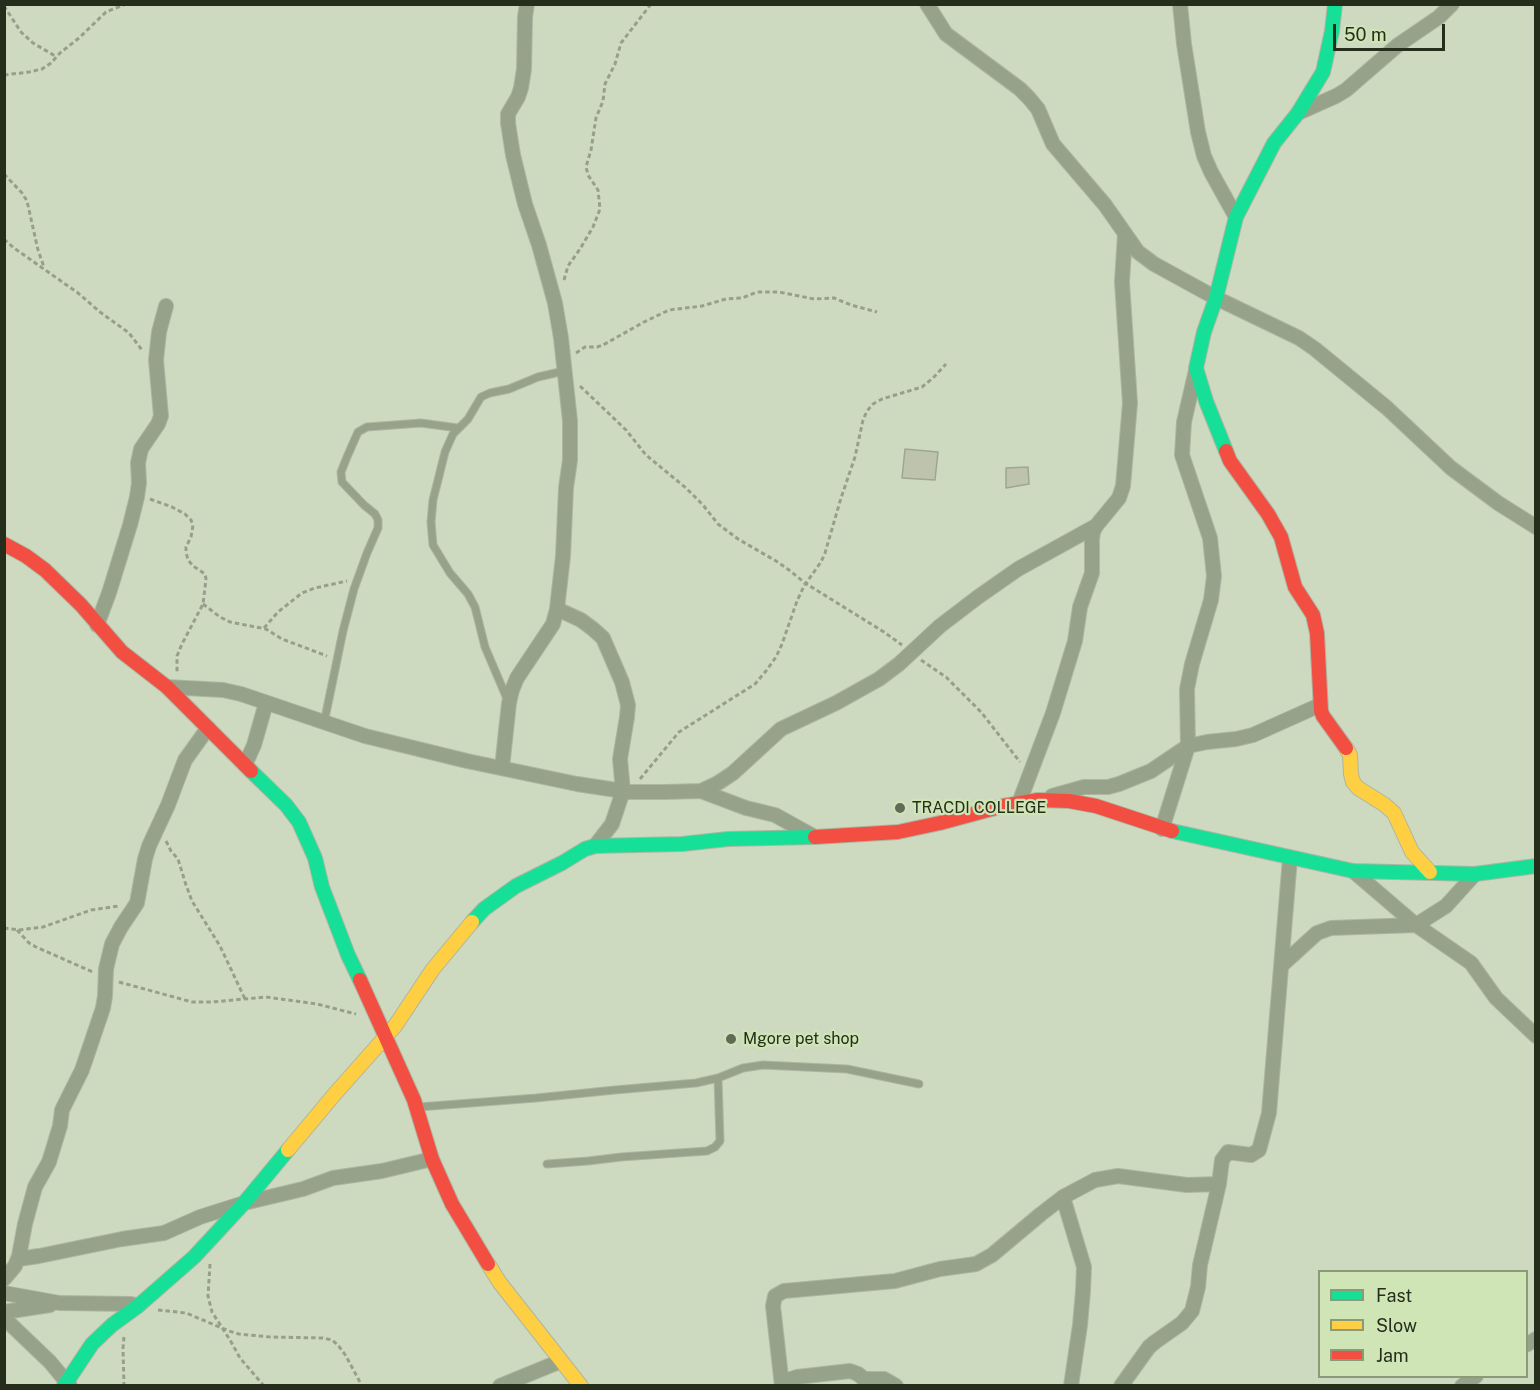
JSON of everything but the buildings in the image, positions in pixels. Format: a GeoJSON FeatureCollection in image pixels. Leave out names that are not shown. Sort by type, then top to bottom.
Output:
{"type":"FeatureCollection","features":[{"type":"Feature","properties":{"kind":"street"},"geometry":{"type":"LineString","coordinates":[[502,768],[509,703],[517,678],[553,624],[557,609],[570,460],[570,421],[555,303],[525,204],[508,123],[508,114],[521,88],[527,4]]}},
{"type":"Feature","properties":{"kind":"street"},"geometry":{"type":"LineString","coordinates":[[927,4],[946,34],[1029,98],[1038,109],[1053,144],[1105,205],[1138,252],[1216,298],[1299,338],[1315,349],[1387,408],[1451,468],[1498,503],[1536,527]]}},
{"type":"Feature","properties":{"kind":"street"},"geometry":{"type":"LineString","coordinates":[[1180,4],[1184,44],[1204,156],[1236,217]]}},
{"type":"Feature","properties":{"kind":"street"},"geometry":{"type":"LineString","coordinates":[[1162,829],[1188,746],[1188,689],[1191,664],[1211,600],[1214,576],[1210,538],[1182,455],[1184,423],[1204,332],[1216,298],[1236,217],[1274,143],[1298,112],[1323,72],[1335,4]]}},
{"type":"Feature","properties":{"kind":"street"},"geometry":{"type":"LineString","coordinates":[[1298,112],[1346,90],[1398,45],[1439,17],[1452,4]]}},
{"type":"Feature","properties":{"kind":"street"},"geometry":{"type":"LineString","coordinates":[[174,687],[224,690],[365,736],[467,761],[578,784],[626,791],[664,792],[700,790],[718,783],[733,773],[781,729],[863,688],[899,664],[957,613],[1018,569],[1096,526],[1119,498],[1125,470],[1130,403],[1122,282],[1125,234]]}},
{"type":"Feature","properties":{"kind":"street"},"geometry":{"type":"LineString","coordinates":[[97,624],[130,525],[137,497],[138,462],[141,449],[161,416],[157,351],[166,306]]}},
{"type":"Feature","properties":{"kind":"street"},"geometry":{"type":"LineString","coordinates":[[1196,368],[1206,401],[1230,461],[1268,514],[1281,537],[1295,587],[1313,615],[1317,633],[1320,705],[1323,716],[1348,751],[1353,782],[1394,813],[1412,852],[1430,872]]}},
{"type":"Feature","properties":{"kind":"street"},"geometry":{"type":"LineString","coordinates":[[1019,803],[1053,714],[1075,641],[1080,608],[1092,573],[1092,539],[1096,526]]}},
{"type":"Feature","properties":{"kind":"street"},"geometry":{"type":"LineString","coordinates":[[4,544],[45,570],[81,605],[122,652],[174,687],[208,728],[285,805],[303,830],[315,858],[322,887],[348,955],[416,1107],[432,1159],[452,1204],[500,1283],[581,1386]]}},
{"type":"Feature","properties":{"kind":"street"},"geometry":{"type":"LineString","coordinates":[[557,609],[581,620],[603,638],[622,682],[628,705],[621,759],[626,791],[612,824],[595,846]]}},
{"type":"Feature","properties":{"kind":"street"},"geometry":{"type":"LineString","coordinates":[[245,765],[254,745],[266,703]]}},
{"type":"Feature","properties":{"kind":"street"},"geometry":{"type":"LineString","coordinates":[[4,1318],[51,1362],[67,1384],[92,1344],[194,1257],[244,1203],[395,1026],[433,969],[484,909],[516,886],[585,849],[595,846],[682,844],[728,839],[846,836],[898,832],[1003,806],[1038,800],[1084,787],[1108,787],[1119,784],[1151,771],[1188,746],[1253,735],[1320,705]]}},
{"type":"Feature","properties":{"kind":"street"},"geometry":{"type":"LineString","coordinates":[[4,1279],[18,1259],[35,1187],[49,1162],[60,1126],[62,1110],[82,1070],[103,1008],[107,960],[112,944],[137,903],[145,859],[185,760],[208,728]]}},
{"type":"Feature","properties":{"kind":"street"},"geometry":{"type":"LineString","coordinates":[[700,790],[746,808],[775,815],[813,836]]}},
{"type":"Feature","properties":{"kind":"street"},"geometry":{"type":"LineString","coordinates":[[1038,800],[1069,801],[1096,806],[1162,829],[1353,871],[1475,874],[1536,866]]}},
{"type":"Feature","properties":{"kind":"street"},"geometry":{"type":"LineString","coordinates":[[1121,1386],[1149,1347],[1182,1323],[1192,1311],[1222,1160],[1228,1152],[1251,1155],[1258,1150],[1269,1113],[1290,858]]}},
{"type":"Feature","properties":{"kind":"street"},"geometry":{"type":"LineString","coordinates":[[1353,871],[1416,924],[1471,963],[1496,998],[1536,1036]]}},
{"type":"Feature","properties":{"kind":"street"},"geometry":{"type":"LineString","coordinates":[[1282,965],[1317,933],[1331,928],[1416,924],[1446,906],[1475,874]]}},
{"type":"Feature","properties":{"kind":"street"},"geometry":{"type":"LineString","coordinates":[[18,1259],[164,1233],[200,1217],[244,1203],[291,1193],[341,1176],[382,1171],[432,1159]]}},
{"type":"Feature","properties":{"kind":"street"},"geometry":{"type":"LineString","coordinates":[[896,1386],[884,1379],[864,1379],[850,1371],[797,1377],[782,1384],[773,1306],[774,1296],[784,1291],[895,1281],[940,1269],[976,1264],[992,1255],[1063,1197],[1095,1180],[1118,1176],[1187,1185],[1219,1184]]}},
{"type":"Feature","properties":{"kind":"street"},"geometry":{"type":"LineString","coordinates":[[1063,1197],[1084,1267],[1080,1325],[1071,1386]]}},
{"type":"Feature","properties":{"kind":"street"},"geometry":{"type":"LineString","coordinates":[[4,1293],[59,1303]]}},
{"type":"Feature","properties":{"kind":"street"},"geometry":{"type":"LineString","coordinates":[[4,1311],[59,1303],[138,1306]]}},
{"type":"Feature","properties":{"kind":"street"},"geometry":{"type":"LineString","coordinates":[[500,1386],[561,1362]]}},
{"type":"Feature","properties":{"kind":"lane"},"geometry":{"type":"LineString","coordinates":[[509,703],[485,647],[476,607],[436,551],[432,540],[433,500],[445,452],[453,434],[471,416],[483,395],[509,389],[538,377],[565,370]]}},
{"type":"Feature","properties":{"kind":"lane"},"geometry":{"type":"LineString","coordinates":[[324,723],[342,631],[378,528],[375,514],[342,482],[346,457],[358,432],[367,427],[421,423],[458,428]]}},
{"type":"Feature","properties":{"kind":"lane"},"geometry":{"type":"LineString","coordinates":[[416,1107],[673,1086],[718,1078],[742,1068],[763,1065],[847,1069],[920,1084]]}},
{"type":"Feature","properties":{"kind":"lane"},"geometry":{"type":"LineString","coordinates":[[547,1164],[707,1151],[715,1147],[720,1141],[718,1078]]}},
{"type":"Feature","properties":{"kind":"path"},"geometry":{"type":"LineString","coordinates":[[4,75],[42,69],[106,12],[126,4]]}},
{"type":"Feature","properties":{"kind":"path"},"geometry":{"type":"LineString","coordinates":[[555,303],[568,266],[593,227],[600,208],[597,190],[586,167],[596,118],[603,101],[605,84],[615,64],[621,43],[651,4]]}},
{"type":"Feature","properties":{"kind":"path"},"geometry":{"type":"LineString","coordinates":[[4,6],[21,32],[33,43],[57,57]]}},
{"type":"Feature","properties":{"kind":"path"},"geometry":{"type":"LineString","coordinates":[[4,174],[27,201],[44,269]]}},
{"type":"Feature","properties":{"kind":"path"},"geometry":{"type":"LineString","coordinates":[[4,239],[129,333],[157,369]]}},
{"type":"Feature","properties":{"kind":"path"},"geometry":{"type":"LineString","coordinates":[[877,312],[834,298],[814,299],[779,292],[757,292],[742,298],[669,310],[603,345],[582,348],[565,370],[626,430],[646,454],[703,505],[718,524],[789,570],[806,584],[884,632],[946,677],[1000,734],[1029,776]]}},
{"type":"Feature","properties":{"kind":"path"},"geometry":{"type":"LineString","coordinates":[[626,791],[679,732],[755,684],[776,657],[797,601],[825,553],[867,411],[882,399],[922,387],[946,364]]}},
{"type":"Feature","properties":{"kind":"path"},"geometry":{"type":"LineString","coordinates":[[137,497],[152,499],[172,507],[191,520],[193,525],[191,537],[186,547],[188,560],[205,574],[203,604],[177,656],[174,687]]}},
{"type":"Feature","properties":{"kind":"path"},"geometry":{"type":"LineString","coordinates":[[263,628],[278,612],[302,593],[345,582],[361,572]]}},
{"type":"Feature","properties":{"kind":"path"},"geometry":{"type":"LineString","coordinates":[[203,604],[230,622],[272,631],[282,639],[337,660]]}},
{"type":"Feature","properties":{"kind":"path"},"geometry":{"type":"LineString","coordinates":[[159,822],[168,846],[178,859],[192,901],[220,946],[245,999]]}},
{"type":"Feature","properties":{"kind":"path"},"geometry":{"type":"LineString","coordinates":[[4,928],[17,930],[43,927],[91,910],[137,903]]}},
{"type":"Feature","properties":{"kind":"path"},"geometry":{"type":"LineString","coordinates":[[17,930],[36,947],[105,976],[125,984],[192,1002],[266,997],[334,1007],[378,1021]]}},
{"type":"Feature","properties":{"kind":"path"},"geometry":{"type":"LineString","coordinates":[[208,1241],[210,1260],[208,1302],[240,1358],[264,1386]]}},
{"type":"Feature","properties":{"kind":"path"},"geometry":{"type":"LineString","coordinates":[[138,1306],[186,1313],[239,1334],[332,1340],[346,1356],[362,1386]]}},
{"type":"Feature","properties":{"kind":"path"},"geometry":{"type":"LineString","coordinates":[[124,1386],[123,1348],[127,1329]]}},
{"type":"Feature","properties":{"kind":"traffic: fast"},"geometry":{"type":"LineString","coordinates":[[1226,451],[1206,401],[1196,368],[1204,332],[1216,298],[1236,217],[1274,143],[1298,113],[1323,72],[1335,4]]}},
{"type":"Feature","properties":{"kind":"traffic: fast"},"geometry":{"type":"LineString","coordinates":[[251,771],[286,805],[299,822],[315,858],[322,887],[348,955],[360,980]]}},
{"type":"Feature","properties":{"kind":"traffic: fast"},"geometry":{"type":"LineString","coordinates":[[1172,831],[1353,871],[1475,874],[1536,866]]}},
{"type":"Feature","properties":{"kind":"traffic: fast"},"geometry":{"type":"LineString","coordinates":[[472,922],[484,909],[516,886],[585,849],[595,846],[815,837]]}},
{"type":"Feature","properties":{"kind":"traffic: fast"},"geometry":{"type":"LineString","coordinates":[[64,1386],[92,1344],[194,1257],[244,1203],[288,1150]]}},
{"type":"Feature","properties":{"kind":"traffic: slow"},"geometry":{"type":"LineString","coordinates":[[1346,748],[1350,755],[1353,782],[1394,813],[1412,852],[1430,872]]}},
{"type":"Feature","properties":{"kind":"traffic: slow"},"geometry":{"type":"LineString","coordinates":[[288,1150],[395,1026],[433,969],[472,922]]}},
{"type":"Feature","properties":{"kind":"traffic: slow"},"geometry":{"type":"LineString","coordinates":[[488,1264],[500,1283],[581,1386]]}},
{"type":"Feature","properties":{"kind":"traffic: jam"},"geometry":{"type":"LineString","coordinates":[[1226,451],[1230,461],[1268,514],[1281,537],[1295,587],[1313,615],[1317,633],[1321,711],[1346,748]]}},
{"type":"Feature","properties":{"kind":"traffic: jam"},"geometry":{"type":"LineString","coordinates":[[4,544],[45,570],[81,605],[122,652],[167,687],[251,771]]}},
{"type":"Feature","properties":{"kind":"traffic: jam"},"geometry":{"type":"LineString","coordinates":[[815,837],[898,832],[1003,806],[1038,800],[1069,801],[1096,806],[1172,831]]}},
{"type":"Feature","properties":{"kind":"traffic: jam"},"geometry":{"type":"LineString","coordinates":[[360,980],[414,1100],[432,1159],[452,1204],[488,1264]]}},
{"type":"Feature","properties":{"kind":"place","name":"TRACDI COLLEGE"},"geometry":{"type":"Point","coordinates":[900,808]}},
{"type":"Feature","properties":{"kind":"place","name":"Mgore pet shop"},"geometry":{"type":"Point","coordinates":[731,1039]}}]}
